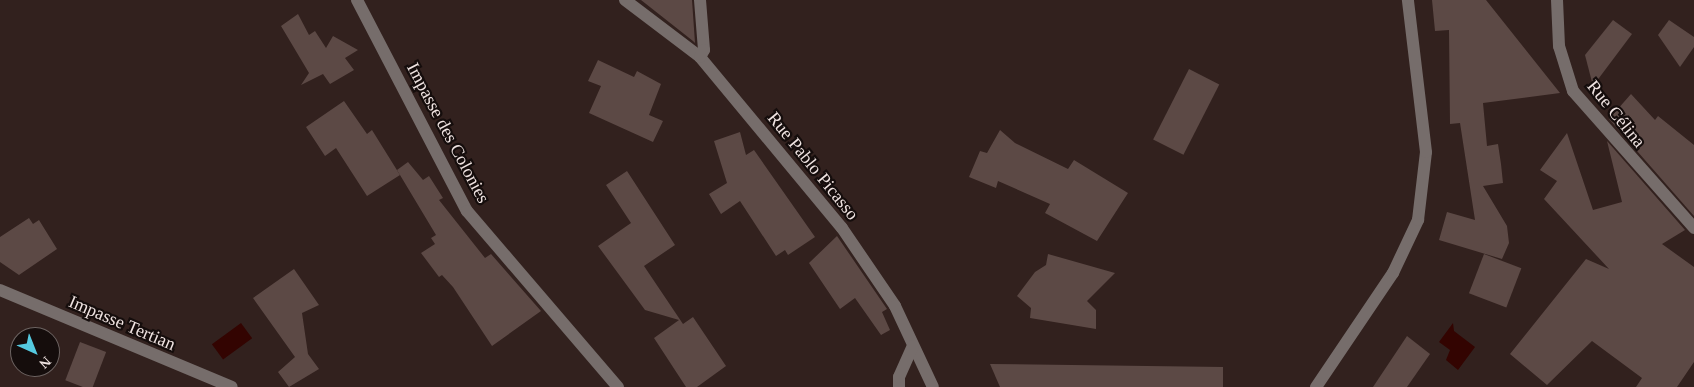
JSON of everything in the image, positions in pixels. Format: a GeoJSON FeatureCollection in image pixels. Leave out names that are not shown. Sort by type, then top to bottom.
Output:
{"type":"FeatureCollection","features":[{"type":"Feature","properties":{"kind":"street","name":"Impasse des Colonies"},"geometry":{"type":"LineString","coordinates":[[357,0],[467,211],[612,384]]}},
{"type":"Feature","properties":{"kind":"street","name":"Rue Pablo Picasso"},"geometry":{"type":"LineString","coordinates":[[625,0],[700,57],[842,228],[895,306],[933,387]]}},
{"type":"Feature","properties":{"kind":"street"},"geometry":{"type":"LineString","coordinates":[[700,0],[704,50],[700,57]]}},
{"type":"Feature","properties":{"kind":"street"},"geometry":{"type":"LineString","coordinates":[[1316,387],[1393,273],[1418,220],[1426,152],[1408,0]]}},
{"type":"Feature","properties":{"kind":"street","name":"Rue Célina"},"geometry":{"type":"LineString","coordinates":[[1557,0],[1559,46],[1573,91],[1694,228]]}},
{"type":"Feature","properties":{"kind":"street","name":"Impasse Tertian"},"geometry":{"type":"LineString","coordinates":[[0,290],[232,387]]}},
{"type":"Feature","properties":{"kind":"street"},"geometry":{"type":"LineString","coordinates":[[899,387],[899,377],[913,346]]}},
{"type":"Feature","properties":{"kind":"shaded area"},"geometry":{"type":"Polygon","coordinates":[[[241,323],[252,338],[223,360],[212,344],[241,323]]]}},
{"type":"Feature","properties":{"kind":"shaded area"},"geometry":{"type":"Polygon","coordinates":[[[1453,323],[1454,331],[1475,347],[1458,370],[1446,360],[1450,350],[1439,342],[1453,323]]]}},
{"type":"Feature","properties":{"kind":"building"},"geometry":{"type":"Polygon","coordinates":[[[641,0],[692,0],[695,43],[693,41],[641,0]]]}},
{"type":"Feature","properties":{"kind":"building"},"geometry":{"type":"Polygon","coordinates":[[[1432,0],[1486,0],[1560,93],[1483,103],[1487,146],[1498,144],[1501,164],[1503,183],[1483,186],[1507,226],[1509,243],[1502,259],[1439,240],[1447,212],[1475,220],[1460,123],[1450,124],[1449,30],[1435,31],[1432,0]]]}},
{"type":"Feature","properties":{"kind":"building"},"geometry":{"type":"Polygon","coordinates":[[[298,14],[309,35],[315,31],[326,48],[333,36],[358,50],[345,58],[354,70],[330,84],[323,74],[301,85],[309,73],[281,26],[298,14]]]}},
{"type":"Feature","properties":{"kind":"building"},"geometry":{"type":"Polygon","coordinates":[[[1613,20],[1632,34],[1593,86],[1585,55],[1613,20]]]}},
{"type":"Feature","properties":{"kind":"building"},"geometry":{"type":"Polygon","coordinates":[[[1669,20],[1694,37],[1694,47],[1680,67],[1658,35],[1669,20]]]}},
{"type":"Feature","properties":{"kind":"building"},"geometry":{"type":"Polygon","coordinates":[[[598,60],[634,77],[637,71],[661,84],[649,115],[663,121],[653,142],[589,113],[601,86],[588,81],[598,60]]]}},
{"type":"Feature","properties":{"kind":"building"},"geometry":{"type":"Polygon","coordinates":[[[1189,69],[1219,84],[1183,155],[1153,139],[1189,69]]]}},
{"type":"Feature","properties":{"kind":"building"},"geometry":{"type":"Polygon","coordinates":[[[1631,94],[1655,120],[1658,116],[1694,145],[1694,216],[1609,119],[1631,94]]]}},
{"type":"Feature","properties":{"kind":"building"},"geometry":{"type":"Polygon","coordinates":[[[344,101],[367,134],[372,130],[400,175],[367,196],[336,148],[325,156],[306,127],[344,101]]]}},
{"type":"Feature","properties":{"kind":"building"},"geometry":{"type":"Polygon","coordinates":[[[1000,130],[1015,143],[1068,169],[1074,160],[1128,193],[1097,241],[1045,213],[1050,204],[998,181],[996,188],[969,177],[980,151],[987,153],[1000,130]]]}},
{"type":"Feature","properties":{"kind":"building"},"geometry":{"type":"Polygon","coordinates":[[[740,132],[746,155],[754,150],[815,237],[788,255],[785,250],[776,256],[740,201],[721,214],[709,194],[727,183],[714,141],[740,132]]]}},
{"type":"Feature","properties":{"kind":"building"},"geometry":{"type":"Polygon","coordinates":[[[1567,133],[1593,210],[1622,202],[1607,141],[1685,230],[1662,244],[1694,267],[1694,362],[1677,387],[1636,387],[1642,378],[1592,341],[1547,385],[1510,354],[1586,259],[1609,269],[1544,199],[1557,181],[1540,170],[1567,133]]]}},
{"type":"Feature","properties":{"kind":"building"},"geometry":{"type":"Polygon","coordinates":[[[408,162],[423,180],[429,176],[443,198],[439,200],[485,258],[491,254],[541,311],[492,346],[453,287],[442,275],[439,277],[421,253],[435,244],[431,238],[436,235],[397,170],[408,162]]]}},
{"type":"Feature","properties":{"kind":"building"},"geometry":{"type":"Polygon","coordinates":[[[627,171],[675,245],[644,266],[683,324],[693,317],[726,366],[697,387],[686,387],[654,338],[679,320],[645,310],[598,246],[631,223],[606,185],[627,171]]]}},
{"type":"Feature","properties":{"kind":"building"},"geometry":{"type":"Polygon","coordinates":[[[29,218],[33,224],[39,220],[57,249],[19,275],[0,262],[0,237],[29,218]]]}},
{"type":"Feature","properties":{"kind":"building"},"geometry":{"type":"Polygon","coordinates":[[[837,236],[887,309],[882,312],[890,330],[881,335],[855,298],[840,309],[809,263],[837,236]]]}},
{"type":"Feature","properties":{"kind":"building"},"geometry":{"type":"Polygon","coordinates":[[[1048,254],[1115,273],[1087,301],[1096,310],[1096,329],[1030,318],[1031,308],[1017,296],[1035,272],[1046,265],[1048,254]]]}},
{"type":"Feature","properties":{"kind":"building"},"geometry":{"type":"Polygon","coordinates":[[[1484,254],[1521,268],[1506,308],[1469,293],[1484,254]]]}},
{"type":"Feature","properties":{"kind":"building"},"geometry":{"type":"Polygon","coordinates":[[[294,269],[319,305],[302,313],[308,354],[319,369],[289,387],[278,372],[295,357],[253,298],[294,269]]]}},
{"type":"Feature","properties":{"kind":"building"},"geometry":{"type":"Polygon","coordinates":[[[1407,336],[1430,354],[1407,387],[1373,387],[1407,336]]]}},
{"type":"Feature","properties":{"kind":"building"},"geometry":{"type":"Polygon","coordinates":[[[80,342],[106,352],[93,387],[83,387],[65,380],[80,342]]]}},
{"type":"Feature","properties":{"kind":"building"},"geometry":{"type":"Polygon","coordinates":[[[990,364],[1223,367],[1223,387],[1000,387],[990,364]]]}}]}
